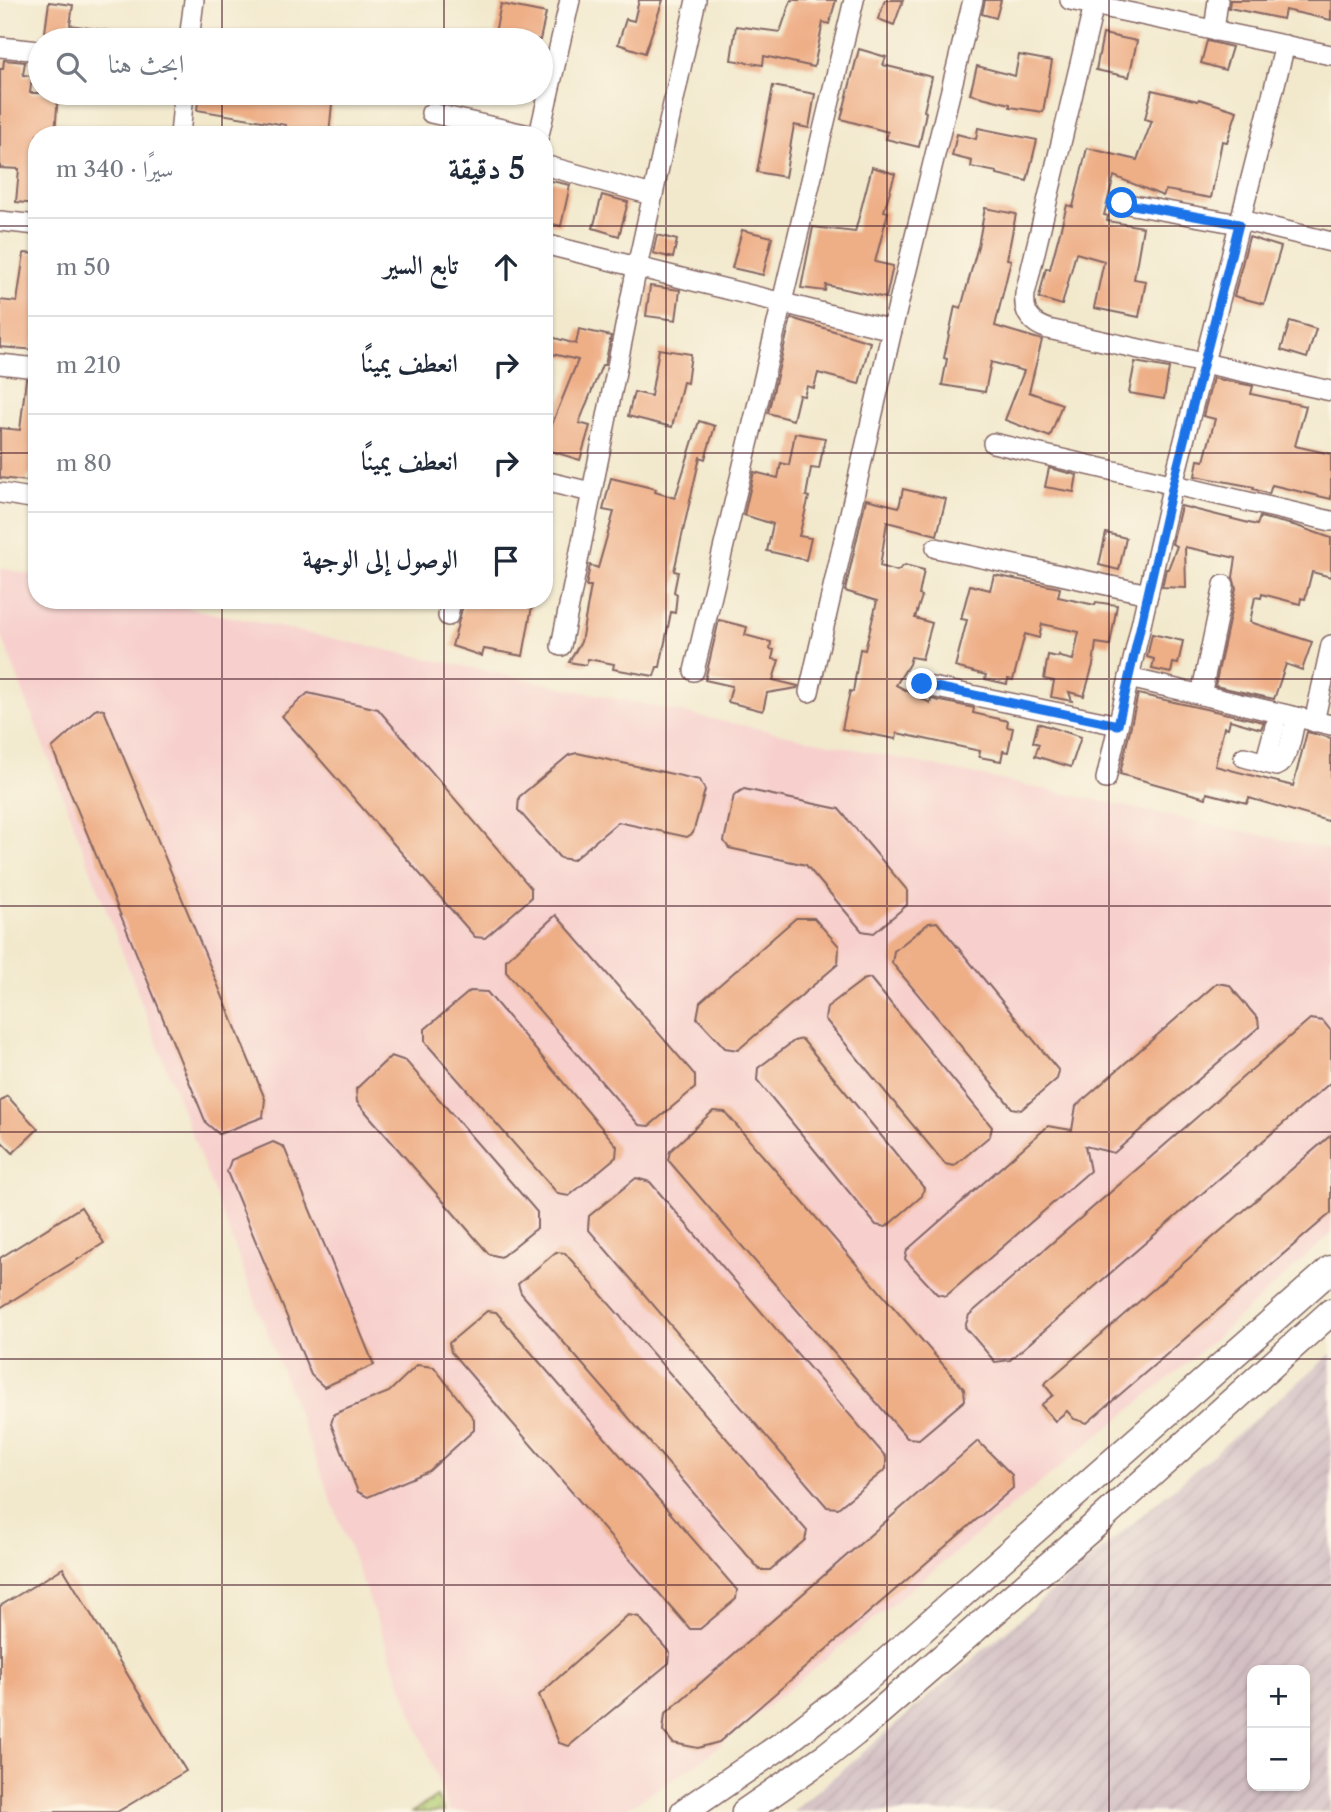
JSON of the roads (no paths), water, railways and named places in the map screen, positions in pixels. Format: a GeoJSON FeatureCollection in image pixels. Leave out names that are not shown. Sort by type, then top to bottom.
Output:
{"type":"FeatureCollection","features":[{"type":"Feature","properties":{"kind":"street"},"geometry":{"type":"LineString","coordinates":[[190,28],[194,0]]}},
{"type":"Feature","properties":{"kind":"street"},"geometry":{"type":"LineString","coordinates":[[561,646],[652,195],[696,0]]}},
{"type":"Feature","properties":{"kind":"street"},"geometry":{"type":"LineString","coordinates":[[694,671],[854,0]]}},
{"type":"Feature","properties":{"kind":"street"},"geometry":{"type":"LineString","coordinates":[[809,692],[892,330],[973,0]]}},
{"type":"Feature","properties":{"kind":"street"},"geometry":{"type":"LineString","coordinates":[[1070,0],[1331,55]]}},
{"type":"Feature","properties":{"kind":"street"},"geometry":{"type":"LineString","coordinates":[[1214,31],[1218,0]]}},
{"type":"Feature","properties":{"kind":"street"},"geometry":{"type":"LineString","coordinates":[[553,60],[564,1]]}},
{"type":"Feature","properties":{"kind":"street"},"geometry":{"type":"LineString","coordinates":[[1094,5],[1024,306],[1028,317],[1037,325],[1048,329],[1331,391]]}},
{"type":"Feature","properties":{"kind":"street"},"geometry":{"type":"LineString","coordinates":[[1106,779],[1173,484],[1285,46]]}},
{"type":"Feature","properties":{"kind":"street"},"geometry":{"type":"LineString","coordinates":[[0,47],[28,50]]}},
{"type":"Feature","properties":{"kind":"street"},"geometry":{"type":"LineString","coordinates":[[181,126],[183,105]]}},
{"type":"Feature","properties":{"kind":"street"},"geometry":{"type":"LineString","coordinates":[[541,126],[545,105]]}},
{"type":"Feature","properties":{"kind":"street"},"geometry":{"type":"LineString","coordinates":[[431,113],[489,126]]}},
{"type":"Feature","properties":{"kind":"street"},"geometry":{"type":"LineString","coordinates":[[553,168],[652,195]]}},
{"type":"Feature","properties":{"kind":"street"},"geometry":{"type":"LineString","coordinates":[[1122,203],[1240,222],[1331,242]]}},
{"type":"Feature","properties":{"kind":"street"},"geometry":{"type":"LineString","coordinates":[[0,221],[28,224]]}},
{"type":"Feature","properties":{"kind":"street"},"geometry":{"type":"LineString","coordinates":[[553,246],[892,330]]}},
{"type":"Feature","properties":{"kind":"street"},"geometry":{"type":"LineString","coordinates":[[0,364],[28,367]]}},
{"type":"Feature","properties":{"kind":"street"},"geometry":{"type":"LineString","coordinates":[[993,443],[1331,521]]}},
{"type":"Feature","properties":{"kind":"street"},"geometry":{"type":"LineString","coordinates":[[553,483],[591,492]]}},
{"type":"Feature","properties":{"kind":"street"},"geometry":{"type":"LineString","coordinates":[[0,493],[28,498]]}},
{"type":"Feature","properties":{"kind":"street"},"geometry":{"type":"LineString","coordinates":[[936,548],[1148,594]]}},
{"type":"Feature","properties":{"kind":"street"},"geometry":{"type":"LineString","coordinates":[[1201,695],[1224,585]]}},
{"type":"Feature","properties":{"kind":"street"},"geometry":{"type":"LineString","coordinates":[[1244,757],[1276,766],[1283,762],[1314,721],[1331,645]]}},
{"type":"Feature","properties":{"kind":"street"},"geometry":{"type":"LineString","coordinates":[[1129,678],[1314,721]]}},
{"type":"Feature","properties":{"kind":"street"},"geometry":{"type":"LineString","coordinates":[[922,684],[1118,725]]}},
{"type":"Feature","properties":{"kind":"street"},"geometry":{"type":"LineString","coordinates":[[1265,763],[1275,726]]}},
{"type":"Feature","properties":{"kind":"street"},"geometry":{"type":"LineString","coordinates":[[684,1812],[786,1742],[855,1689],[1331,1269]]}},
{"type":"Feature","properties":{"kind":"street"},"geometry":{"type":"LineString","coordinates":[[745,1812],[855,1733],[1094,1526],[1331,1312]]}},
{"type":"Feature","properties":{"kind":"street"},"geometry":{"type":"LineString","coordinates":[[1072,1498],[1094,1526]]}}]}
